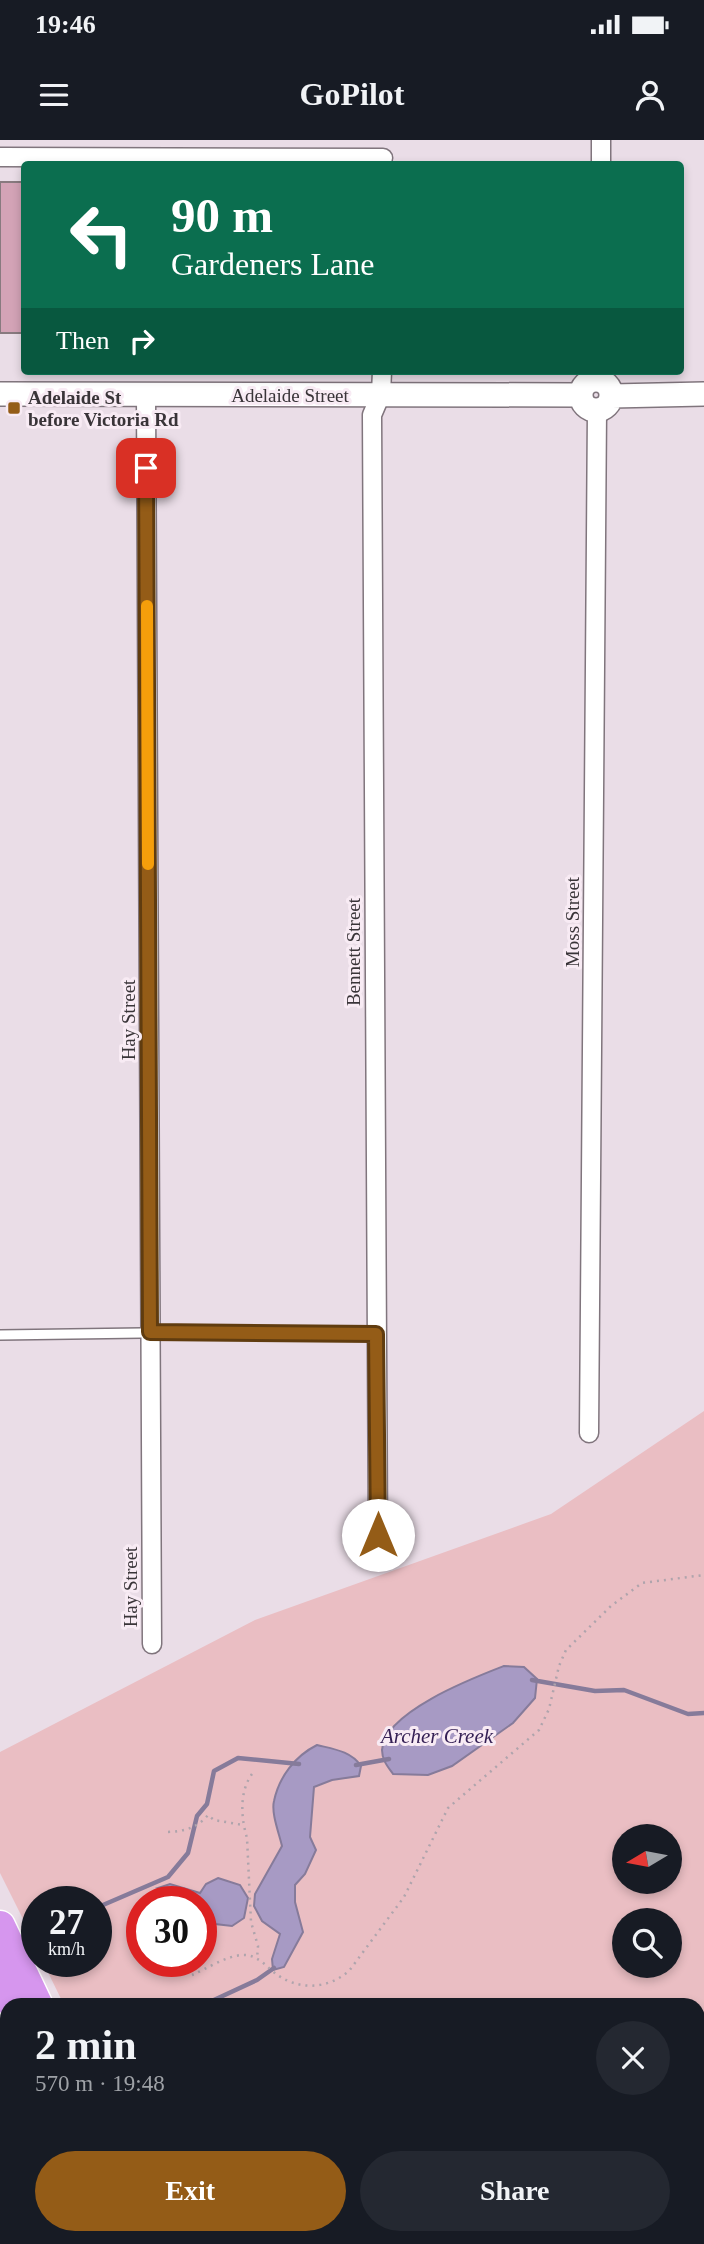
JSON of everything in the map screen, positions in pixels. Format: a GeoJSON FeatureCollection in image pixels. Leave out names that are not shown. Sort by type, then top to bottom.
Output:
{"type":"FeatureCollection","features":[{"type":"Feature","properties":{"kind":"highway"},"geometry":{"type":"LineString","coordinates":[[0,1926],[34,1998]]}},
{"type":"Feature","properties":{"kind":"highway"},"geometry":{"type":"LineString","coordinates":[[0,1974],[10,1998]]}},
{"type":"Feature","properties":{"kind":"street"},"geometry":{"type":"LineString","coordinates":[[0,158],[383,161],[383,140]]}},
{"type":"Feature","properties":{"kind":"street"},"geometry":{"type":"LineString","coordinates":[[601,140],[601,161]]}},
{"type":"Feature","properties":{"kind":"street","name":"Bennett Street"},"geometry":{"type":"LineString","coordinates":[[378,1535],[372,415],[382,394],[382,375]]}},
{"type":"Feature","properties":{"kind":"street","name":"Adelaide Street"},"geometry":{"type":"LineString","coordinates":[[0,394],[382,394],[598,390],[704,394]]}},
{"type":"Feature","properties":{"kind":"street","name":"Moss Street"},"geometry":{"type":"LineString","coordinates":[[589,1433],[598,390]]}},
{"type":"Feature","properties":{"kind":"street","name":"Hay Street"},"geometry":{"type":"LineString","coordinates":[[146,395],[152,1644]]}},
{"type":"Feature","properties":{"kind":"lane"},"geometry":{"type":"LineString","coordinates":[[0,1335],[150,1332],[376,1334]]}},
{"type":"Feature","properties":{"kind":"path"},"geometry":{"type":"LineString","coordinates":[[217,1965],[240,1955],[257,1959],[280,1977],[299,1985],[318,1986],[337,1981],[349,1971],[404,1896],[448,1808],[540,1730],[566,1650],[611,1606],[642,1583],[704,1575]]}},
{"type":"Feature","properties":{"kind":"path"},"geometry":{"type":"LineString","coordinates":[[252,1774],[243,1797],[243,1825],[247,1838],[251,1922],[258,1946],[257,1959]]}},
{"type":"Feature","properties":{"kind":"path"},"geometry":{"type":"LineString","coordinates":[[168,1832],[184,1831],[200,1825],[208,1815],[214,1820],[243,1825]]}},
{"type":"Feature","properties":{"kind":"shaded area"},"geometry":{"type":"Polygon","coordinates":[[[704,1411],[704,1998],[61,1998],[50,1977],[112,1977],[112,1886],[21,1886],[21,1915],[0,1873],[0,1752],[255,1620],[551,1514],[704,1411]]]}},
{"type":"Feature","properties":{"kind":"water","name":"Archer Creek"},"geometry":{"type":"Polygon","coordinates":[[[504,1666],[524,1667],[537,1679],[535,1698],[513,1723],[452,1766],[428,1775],[393,1774],[384,1760],[382,1750],[387,1736],[398,1723],[432,1698],[504,1666]]]}},
{"type":"Feature","properties":{"kind":"water","name":"Archer Creek"},"geometry":{"type":"Polygon","coordinates":[[[317,1745],[347,1754],[361,1766],[359,1776],[332,1780],[314,1787],[310,1837],[316,1850],[305,1874],[295,1885],[295,1902],[303,1932],[284,1967],[273,1970],[272,1959],[280,1934],[262,1921],[254,1906],[255,1894],[282,1846],[274,1817],[276,1792],[295,1761],[317,1745]]]}},
{"type":"Feature","properties":{"kind":"water"},"geometry":{"type":"Polygon","coordinates":[[[218,1878],[240,1885],[248,1898],[244,1918],[232,1926],[217,1924],[217,1886],[205,1886],[218,1878]]]}},
{"type":"Feature","properties":{"kind":"building"},"geometry":{"type":"Polygon","coordinates":[[[0,182],[21,182],[21,333],[0,333],[0,182]]]}},
{"type":"Feature","properties":{"kind":"waterway","name":"Archer Creek"},"geometry":{"type":"LineString","coordinates":[[532,1680],[595,1691],[624,1690],[688,1714],[704,1713]]}},
{"type":"Feature","properties":{"kind":"waterway","name":"Archer Creek"},"geometry":{"type":"LineString","coordinates":[[112,1901],[168,1877],[188,1853],[197,1816],[207,1804],[214,1771],[238,1758],[299,1764]]}},
{"type":"Feature","properties":{"kind":"waterway","name":"Archer Creek"},"geometry":{"type":"LineString","coordinates":[[356,1765],[389,1759]]}},
{"type":"Feature","properties":{"kind":"waterway","name":"Archer Creek"},"geometry":{"type":"LineString","coordinates":[[218,1998],[257,1980],[274,1968]]}},
{"type":"Feature","properties":{"kind":"slow traffic"},"geometry":{"type":"LineString","coordinates":[[147,606],[148,864]]}},
{"type":"Feature","properties":{"kind":"place","name":"Adelaide St before Victoria Rd"},"geometry":{"type":"Point","coordinates":[14,408]}},
{"type":"Feature","properties":{"kind":"route"},"geometry":{"type":"LineString","coordinates":[[146,468],[150,1332],[376,1334],[378,1535]]}}]}
